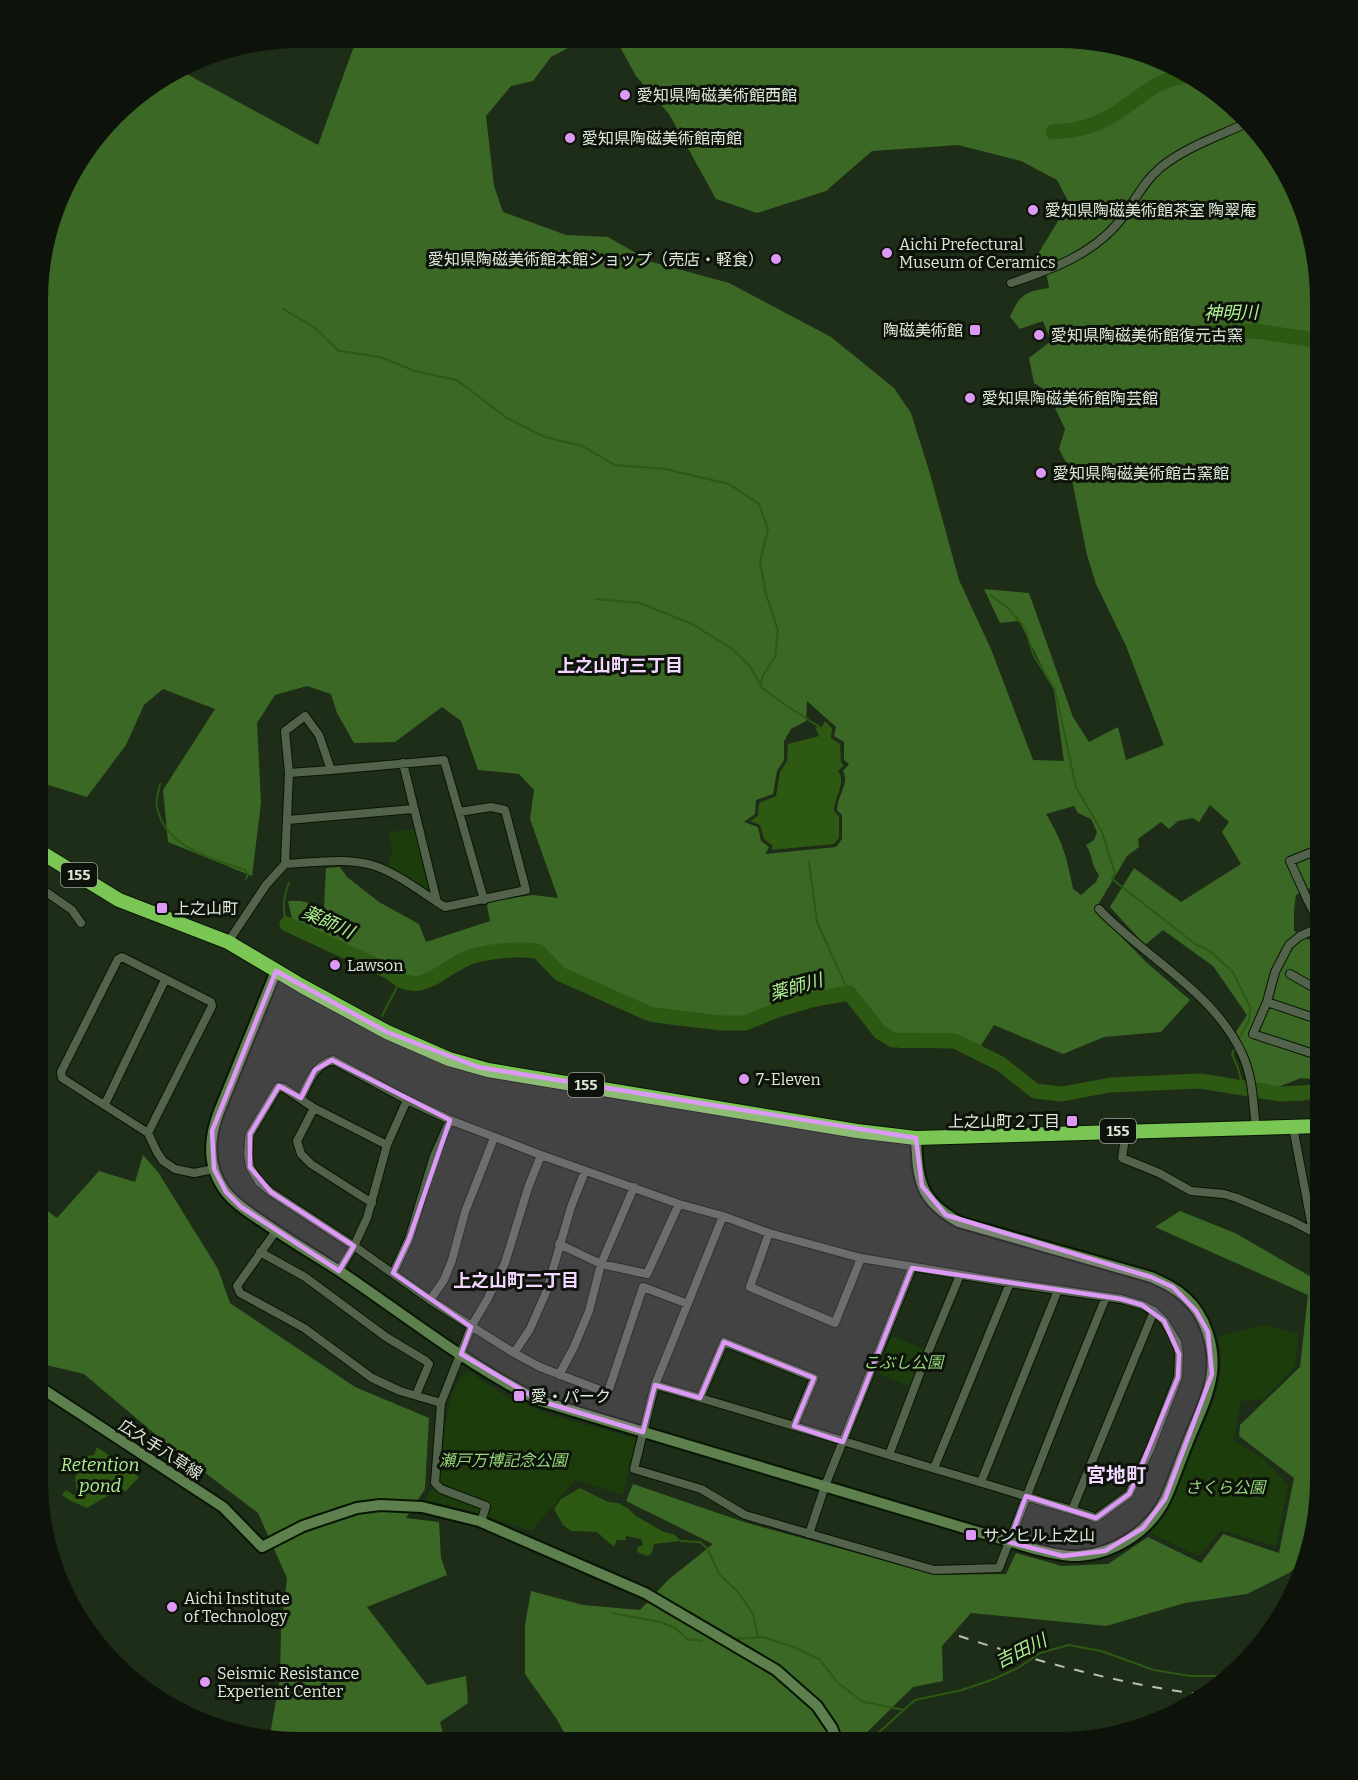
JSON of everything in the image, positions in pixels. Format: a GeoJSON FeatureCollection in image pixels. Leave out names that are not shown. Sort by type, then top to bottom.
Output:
{"type":"FeatureCollection","features":[{"type":"Feature","properties":{"kind":"highway","name":"155"},"geometry":{"type":"LineString","coordinates":[[48,857],[119,900],[228,942],[387,1032],[449,1059],[478,1067],[857,1131],[916,1138],[1310,1126]]}},
{"type":"Feature","properties":{"kind":"street"},"geometry":{"type":"LineString","coordinates":[[1011,283],[1071,260],[1090,248],[1106,236],[1120,220],[1145,183],[1158,169],[1186,150],[1240,126]]}},
{"type":"Feature","properties":{"kind":"street"},"geometry":{"type":"LineString","coordinates":[[228,942],[266,885],[285,864],[289,773],[285,731],[305,716],[319,735],[332,770]]}},
{"type":"Feature","properties":{"kind":"street"},"geometry":{"type":"LineString","coordinates":[[289,773],[444,760],[484,900]]}},
{"type":"Feature","properties":{"kind":"street"},"geometry":{"type":"LineString","coordinates":[[403,763],[437,902]]}},
{"type":"Feature","properties":{"kind":"street"},"geometry":{"type":"LineString","coordinates":[[285,864],[351,861],[373,865],[399,878],[444,907],[526,890],[506,810],[491,807],[459,812]]}},
{"type":"Feature","properties":{"kind":"street"},"geometry":{"type":"LineString","coordinates":[[288,820],[413,809]]}},
{"type":"Feature","properties":{"kind":"street"},"geometry":{"type":"LineString","coordinates":[[1310,853],[1290,861],[1310,905]]}},
{"type":"Feature","properties":{"kind":"street"},"geometry":{"type":"LineString","coordinates":[[48,893],[72,910],[81,923]]}},
{"type":"Feature","properties":{"kind":"street"},"geometry":{"type":"LineString","coordinates":[[1099,909],[1210,1008],[1231,1033],[1244,1057],[1252,1085],[1256,1128]]}},
{"type":"Feature","properties":{"kind":"street"},"geometry":{"type":"LineString","coordinates":[[1310,930],[1289,945],[1275,972],[1267,1002],[1253,1034],[1310,1053]]}},
{"type":"Feature","properties":{"kind":"street"},"geometry":{"type":"LineString","coordinates":[[148,1133],[212,1006],[211,1002],[122,957],[118,959],[61,1072],[62,1078],[148,1133],[163,1161],[175,1169],[194,1173],[214,1169]]}},
{"type":"Feature","properties":{"kind":"street"},"geometry":{"type":"LineString","coordinates":[[276,971],[212,1131],[210,1153],[214,1169],[226,1192],[242,1207],[276,1231],[513,1388],[540,1401],[1063,1556],[1105,1551],[1126,1542],[1143,1528],[1165,1499],[1203,1404],[1212,1374],[1212,1354],[1208,1332],[1188,1299],[1173,1287],[1151,1277],[959,1222],[946,1215],[931,1202],[922,1186],[916,1138]]}},
{"type":"Feature","properties":{"kind":"street"},"geometry":{"type":"LineString","coordinates":[[1290,974],[1310,985]]}},
{"type":"Feature","properties":{"kind":"street"},"geometry":{"type":"LineString","coordinates":[[105,1104],[165,980]]}},
{"type":"Feature","properties":{"kind":"street"},"geometry":{"type":"LineString","coordinates":[[1267,1002],[1310,1017]]}},
{"type":"Feature","properties":{"kind":"street"},"geometry":{"type":"LineString","coordinates":[[301,1098],[319,1066],[333,1060],[407,1101],[494,1138],[679,1204],[723,1216],[769,1233],[861,1258],[912,1268],[1128,1300],[1154,1311],[1177,1342],[1179,1354],[1178,1377],[1151,1447],[1129,1494],[1096,1518],[655,1385]]}},
{"type":"Feature","properties":{"kind":"street"},"geometry":{"type":"LineString","coordinates":[[387,1145],[314,1108],[284,1088],[278,1087],[250,1134],[248,1154],[250,1167],[259,1182],[271,1192],[354,1246],[430,1300],[514,1353],[559,1375],[605,1392],[609,1389],[643,1287],[688,1304]]}},
{"type":"Feature","properties":{"kind":"street"},"geometry":{"type":"LineString","coordinates":[[339,1271],[354,1246],[372,1203],[387,1145],[407,1101]]}},
{"type":"Feature","properties":{"kind":"street"},"geometry":{"type":"LineString","coordinates":[[314,1108],[297,1141],[301,1154],[311,1164],[372,1203]]}},
{"type":"Feature","properties":{"kind":"street"},"geometry":{"type":"LineString","coordinates":[[393,1273],[409,1239],[434,1156],[450,1120]]}},
{"type":"Feature","properties":{"kind":"street"},"geometry":{"type":"LineString","coordinates":[[1293,1127],[1310,1206]]}},
{"type":"Feature","properties":{"kind":"street"},"geometry":{"type":"LineString","coordinates":[[1126,1131],[1122,1158],[1159,1173],[1191,1191],[1231,1196],[1310,1231]]}},
{"type":"Feature","properties":{"kind":"street"},"geometry":{"type":"LineString","coordinates":[[430,1300],[444,1280],[452,1260],[465,1212],[494,1138]]}},
{"type":"Feature","properties":{"kind":"street"},"geometry":{"type":"LineString","coordinates":[[541,1155],[528,1188],[502,1271],[471,1327],[441,1403],[435,1483],[441,1489],[486,1506],[481,1522],[645,1593],[776,1670],[817,1706],[833,1732]]}},
{"type":"Feature","properties":{"kind":"street"},"geometry":{"type":"LineString","coordinates":[[514,1353],[530,1329],[548,1290],[559,1244],[585,1171]]}},
{"type":"Feature","properties":{"kind":"street"},"geometry":{"type":"LineString","coordinates":[[559,1375],[589,1311],[601,1264],[634,1187]]}},
{"type":"Feature","properties":{"kind":"street"},"geometry":{"type":"LineString","coordinates":[[559,1244],[601,1264],[647,1274],[679,1204]]}},
{"type":"Feature","properties":{"kind":"street"},"geometry":{"type":"LineString","coordinates":[[723,1216],[655,1385],[633,1469],[701,1489],[745,1515],[934,1570],[999,1568],[1106,1297]]}},
{"type":"Feature","properties":{"kind":"street"},"geometry":{"type":"LineString","coordinates":[[276,1231],[237,1286],[240,1293],[304,1328],[372,1378],[400,1391],[441,1403]]}},
{"type":"Feature","properties":{"kind":"street"},"geometry":{"type":"LineString","coordinates":[[769,1233],[750,1287],[835,1323],[861,1258]]}},
{"type":"Feature","properties":{"kind":"street"},"geometry":{"type":"LineString","coordinates":[[260,1252],[305,1277],[386,1337],[426,1361],[429,1364],[416,1395]]}},
{"type":"Feature","properties":{"kind":"street"},"geometry":{"type":"LineString","coordinates":[[809,1534],[825,1486],[912,1268]]}},
{"type":"Feature","properties":{"kind":"street"},"geometry":{"type":"LineString","coordinates":[[889,1455],[960,1275]]}},
{"type":"Feature","properties":{"kind":"street"},"geometry":{"type":"LineString","coordinates":[[934,1468],[1010,1283]]}},
{"type":"Feature","properties":{"kind":"street"},"geometry":{"type":"LineString","coordinates":[[981,1482],[1058,1290]]}},
{"type":"Feature","properties":{"kind":"street"},"geometry":{"type":"LineString","coordinates":[[1072,1510],[1154,1311]]}},
{"type":"Feature","properties":{"kind":"street"},"geometry":{"type":"LineString","coordinates":[[700,1398],[724,1342],[814,1378],[794,1426]]}},
{"type":"Feature","properties":{"kind":"street","name":"広久手八草線"},"geometry":{"type":"LineString","coordinates":[[48,1393],[223,1507],[262,1547],[334,1515],[357,1508],[380,1505],[422,1506],[481,1522]]}},
{"type":"Feature","properties":{"kind":"highlighted area"},"geometry":{"type":"Polygon","coordinates":[[[276,971],[387,1032],[478,1067],[916,1138],[922,1186],[946,1215],[1151,1277],[1173,1287],[1196,1311],[1208,1332],[1212,1374],[1165,1499],[1143,1528],[1105,1551],[1063,1556],[1009,1542],[1026,1496],[1096,1518],[1129,1494],[1136,1479],[1178,1377],[1179,1354],[1164,1321],[1142,1305],[1121,1299],[912,1268],[843,1442],[794,1426],[814,1378],[724,1342],[700,1398],[655,1385],[643,1432],[540,1401],[461,1354],[471,1327],[393,1273],[409,1239],[450,1120],[332,1060],[315,1070],[301,1098],[279,1086],[250,1134],[250,1167],[271,1192],[354,1246],[339,1271],[241,1207],[226,1192],[214,1169],[212,1131],[276,971]]]}},
{"type":"Feature","properties":{"kind":"green space"},"geometry":{"type":"Polygon","coordinates":[[[415,829],[432,887],[426,891],[386,869],[392,853],[389,832],[415,829]]]}},
{"type":"Feature","properties":{"kind":"green space","name":"さくら公園"},"geometry":{"type":"Polygon","coordinates":[[[1265,1325],[1298,1334],[1295,1367],[1263,1399],[1241,1401],[1234,1441],[1263,1458],[1288,1485],[1276,1546],[1221,1530],[1199,1556],[1150,1533],[1167,1513],[1216,1395],[1221,1372],[1218,1336],[1265,1325]]]}},
{"type":"Feature","properties":{"kind":"green space","name":"こぶし公園"},"geometry":{"type":"Polygon","coordinates":[[[892,1336],[929,1351],[913,1388],[877,1373],[892,1336]]]}},
{"type":"Feature","properties":{"kind":"green space","name":"瀬戸万博記念公園"},"geometry":{"type":"Polygon","coordinates":[[[468,1371],[506,1396],[556,1417],[636,1438],[623,1495],[575,1480],[531,1531],[464,1509],[426,1500],[430,1490],[441,1483],[449,1406],[460,1379],[468,1371]]]}},
{"type":"Feature","properties":{"kind":"shaded area"},"geometry":{"type":"Polygon","coordinates":[[[353,48],[568,48],[551,57],[533,81],[511,86],[486,116],[494,186],[503,212],[566,235],[608,237],[652,262],[729,283],[831,337],[894,388],[911,413],[959,580],[991,649],[1033,760],[1064,761],[1054,690],[1019,621],[1000,623],[984,589],[1029,593],[1073,717],[1089,742],[1118,727],[1126,760],[1164,745],[1126,646],[1096,584],[1087,555],[1070,470],[1059,449],[1065,429],[1047,391],[1034,383],[1029,358],[1051,341],[1043,321],[1020,329],[1010,317],[1024,295],[1049,288],[1046,272],[1035,259],[1069,203],[1057,180],[1021,161],[958,145],[872,151],[826,191],[757,213],[716,199],[669,114],[636,76],[621,48],[1058,48],[1091,50],[1139,61],[1154,67],[1184,82],[1224,111],[1258,147],[1276,174],[1297,219],[1308,267],[1310,300],[1310,888],[1296,895],[1294,931],[1310,940],[1310,1079],[1301,1078],[1258,1095],[1250,1063],[1236,1032],[1247,1015],[1213,966],[1163,930],[1145,945],[1110,907],[1134,868],[1181,902],[1241,864],[1222,832],[1229,822],[1210,805],[1199,822],[1193,818],[1178,821],[1169,829],[1161,822],[1138,839],[1139,847],[1127,856],[1095,910],[1147,963],[1190,1000],[1161,1032],[1104,1037],[1063,1054],[994,1025],[973,1058],[956,1048],[901,1048],[851,991],[817,993],[750,1017],[724,1019],[654,1009],[633,1002],[563,973],[541,948],[512,945],[460,957],[421,980],[395,985],[379,972],[371,958],[293,923],[288,901],[301,901],[324,907],[326,868],[340,867],[347,877],[379,902],[419,924],[426,942],[490,921],[487,906],[489,901],[533,895],[558,898],[530,819],[534,790],[519,774],[478,770],[461,721],[442,707],[395,742],[354,743],[337,713],[331,694],[307,686],[275,695],[257,723],[261,803],[252,876],[168,842],[163,790],[215,709],[163,689],[144,705],[126,745],[87,797],[48,785],[48,300],[53,251],[67,204],[82,174],[100,147],[122,122],[147,100],[188,75],[318,145],[353,48]],[[807,701],[806,721],[791,729],[784,741],[784,760],[777,771],[773,794],[756,800],[755,814],[744,822],[758,827],[761,841],[769,847],[765,854],[836,847],[842,839],[842,815],[837,810],[845,780],[843,771],[849,764],[844,760],[844,742],[834,736],[836,727],[807,701]],[[1074,806],[1046,814],[1064,850],[1073,889],[1081,895],[1096,882],[1099,875],[1086,845],[1094,840],[1097,832],[1091,819],[1078,813],[1074,806]]]}},
{"type":"Feature","properties":{"kind":"shaded area"},"geometry":{"type":"Polygon","coordinates":[[[143,1155],[158,1172],[218,1269],[230,1303],[355,1387],[429,1418],[425,1489],[406,1518],[439,1522],[441,1558],[447,1575],[367,1607],[427,1685],[466,1676],[468,1703],[440,1722],[443,1732],[271,1730],[280,1678],[281,1629],[287,1578],[258,1513],[162,1440],[84,1374],[48,1365],[48,1211],[57,1218],[99,1171],[135,1182],[143,1155]]]}},
{"type":"Feature","properties":{"kind":"shaded area"},"geometry":{"type":"Polygon","coordinates":[[[1180,1211],[1235,1233],[1310,1276],[1310,1480],[1308,1513],[1294,1569],[1247,1594],[1185,1603],[1106,1626],[971,1613],[942,1646],[943,1681],[913,1687],[867,1732],[564,1732],[525,1674],[525,1625],[531,1591],[583,1605],[640,1610],[668,1580],[713,1544],[626,1501],[633,1484],[744,1522],[936,1575],[1006,1574],[1016,1553],[1062,1566],[1108,1564],[1148,1537],[1201,1563],[1223,1534],[1279,1553],[1294,1478],[1239,1436],[1240,1425],[1300,1367],[1308,1295],[1155,1227],[1180,1211]]]}},
{"type":"Feature","properties":{"kind":"water"},"geometry":{"type":"Polygon","coordinates":[[[825,721],[832,728],[831,738],[840,744],[841,762],[844,765],[838,771],[841,785],[834,811],[839,816],[839,838],[834,844],[771,850],[773,846],[764,839],[760,825],[750,821],[758,816],[759,803],[776,796],[780,772],[787,761],[788,744],[819,736],[815,727],[821,728],[825,721]]]}},
{"type":"Feature","properties":{"kind":"water","name":"Retention pond"},"geometry":{"type":"Polygon","coordinates":[[[97,1447],[139,1477],[126,1491],[116,1491],[87,1508],[62,1495],[66,1490],[73,1495],[77,1493],[75,1477],[87,1456],[94,1455],[97,1447]]]}},
{"type":"Feature","properties":{"kind":"water"},"geometry":{"type":"Polygon","coordinates":[[[580,1488],[608,1502],[618,1503],[662,1531],[675,1535],[681,1541],[654,1544],[652,1553],[647,1556],[637,1552],[638,1547],[643,1545],[641,1539],[626,1536],[626,1540],[617,1540],[614,1547],[597,1532],[571,1531],[563,1525],[554,1509],[561,1499],[580,1488]]]}},
{"type":"Feature","properties":{"kind":"waterway"},"geometry":{"type":"LineString","coordinates":[[1053,132],[1090,126],[1121,110],[1156,85],[1177,78]]}},
{"type":"Feature","properties":{"kind":"waterway"},"geometry":{"type":"LineString","coordinates":[[283,309],[314,327],[339,351],[380,357],[415,371],[457,380],[507,418],[545,437],[582,446],[615,465],[665,469],[729,484],[759,504],[768,529],[760,562],[766,594],[778,631],[775,657],[762,677],[761,687],[821,728]]}},
{"type":"Feature","properties":{"kind":"waterway","name":"神明川"},"geometry":{"type":"LineString","coordinates":[[1177,334],[1257,331],[1310,339]]}},
{"type":"Feature","properties":{"kind":"waterway"},"geometry":{"type":"LineString","coordinates":[[990,595],[1008,608],[1025,628],[1033,654],[1055,690],[1076,787],[1102,832],[1115,873],[1112,879],[1195,944],[1210,951],[1233,972],[1250,1007],[1249,1020],[1238,1041]]}},
{"type":"Feature","properties":{"kind":"waterway"},"geometry":{"type":"LineString","coordinates":[[596,599],[640,603],[692,624],[731,648],[750,666],[761,686]]}},
{"type":"Feature","properties":{"kind":"waterway"},"geometry":{"type":"LineString","coordinates":[[160,784],[157,807],[169,832],[179,842],[204,856],[245,870],[248,874],[246,879]]}},
{"type":"Feature","properties":{"kind":"waterway"},"geometry":{"type":"LineString","coordinates":[[809,862],[817,922],[849,993]]}},
{"type":"Feature","properties":{"kind":"waterway"},"geometry":{"type":"LineString","coordinates":[[287,924],[284,904],[289,883]]}},
{"type":"Feature","properties":{"kind":"waterway","name":"薬師川"},"geometry":{"type":"LineString","coordinates":[[287,924],[390,972],[401,980],[412,983],[432,979],[473,956],[489,952],[538,951],[560,974],[650,1014],[671,1017],[721,1023],[745,1023],[780,1009],[815,999],[849,993],[880,1032],[893,1040],[955,1041],[1001,1064],[1035,1091],[1062,1094],[1110,1085],[1200,1081],[1280,1094],[1310,1092]]}},
{"type":"Feature","properties":{"kind":"waterway"},"geometry":{"type":"LineString","coordinates":[[382,1016],[400,981]]}},
{"type":"Feature","properties":{"kind":"waterway"},"geometry":{"type":"LineString","coordinates":[[1236,1046],[1232,1054],[1243,1088]]}},
{"type":"Feature","properties":{"kind":"waterway"},"geometry":{"type":"LineString","coordinates":[[681,1541],[700,1542],[708,1549],[719,1574],[738,1592],[753,1614],[758,1638]]}},
{"type":"Feature","properties":{"kind":"waterway"},"geometry":{"type":"LineString","coordinates":[[612,1613],[660,1622],[675,1628],[687,1639],[702,1641]]}},
{"type":"Feature","properties":{"kind":"waterway"},"geometry":{"type":"LineString","coordinates":[[733,1639],[763,1637],[794,1647],[819,1659],[838,1683],[863,1702],[904,1710]]}},
{"type":"Feature","properties":{"kind":"waterway","name":"吉田川"},"geometry":{"type":"LineString","coordinates":[[879,1732],[915,1700],[962,1690],[994,1679],[1018,1668],[1040,1653],[1069,1645],[1101,1651],[1154,1670],[1190,1676],[1216,1676]]}},
{"type":"Feature","properties":{"kind":"railway"},"geometry":{"type":"LineString","coordinates":[[959,1636],[1080,1671],[1192,1693]]}},
{"type":"Feature","properties":{"kind":"place","name":"愛知県陶磁美術館西館"},"geometry":{"type":"Point","coordinates":[625,95]}},
{"type":"Feature","properties":{"kind":"place","name":"愛知県陶磁美術館南館"},"geometry":{"type":"Point","coordinates":[570,138]}},
{"type":"Feature","properties":{"kind":"place","name":"愛知県陶磁美術館茶室 陶翠庵"},"geometry":{"type":"Point","coordinates":[1033,210]}},
{"type":"Feature","properties":{"kind":"place","name":"Aichi Prefectural Museum of Ceramics"},"geometry":{"type":"Point","coordinates":[887,253]}},
{"type":"Feature","properties":{"kind":"place","name":"愛知県陶磁美術館本館ショップ（売店・軽食）"},"geometry":{"type":"Point","coordinates":[776,259]}},
{"type":"Feature","properties":{"kind":"place","name":"陶磁美術館"},"geometry":{"type":"Point","coordinates":[975,330]}},
{"type":"Feature","properties":{"kind":"place","name":"愛知県陶磁美術館復元古窯"},"geometry":{"type":"Point","coordinates":[1039,335]}},
{"type":"Feature","properties":{"kind":"place","name":"愛知県陶磁美術館陶芸館"},"geometry":{"type":"Point","coordinates":[970,398]}},
{"type":"Feature","properties":{"kind":"place","name":"愛知県陶磁美術館古窯館"},"geometry":{"type":"Point","coordinates":[1041,473]}},
{"type":"Feature","properties":{"kind":"place","name":"上之山町"},"geometry":{"type":"Point","coordinates":[162,908]}},
{"type":"Feature","properties":{"kind":"place","name":"Lawson"},"geometry":{"type":"Point","coordinates":[335,965]}},
{"type":"Feature","properties":{"kind":"place","name":"7-Eleven"},"geometry":{"type":"Point","coordinates":[744,1079]}},
{"type":"Feature","properties":{"kind":"place","name":"上之山町２丁目"},"geometry":{"type":"Point","coordinates":[1072,1121]}},
{"type":"Feature","properties":{"kind":"place","name":"愛・パーク"},"geometry":{"type":"Point","coordinates":[519,1396]}},
{"type":"Feature","properties":{"kind":"place","name":"サンヒル上之山"},"geometry":{"type":"Point","coordinates":[971,1535]}},
{"type":"Feature","properties":{"kind":"place","name":"Aichi Institute of Technology"},"geometry":{"type":"Point","coordinates":[172,1607]}},
{"type":"Feature","properties":{"kind":"place","name":"Seismic Resistance Experient Center"},"geometry":{"type":"Point","coordinates":[205,1682]}},
{"type":"Feature","properties":{"kind":"district","name":"上之山町三丁目"},"geometry":{"type":"Point","coordinates":[620,666]}},
{"type":"Feature","properties":{"kind":"district","name":"上之山町二丁目"},"geometry":{"type":"Point","coordinates":[516,1281]}},
{"type":"Feature","properties":{"kind":"district","name":"宮地町"},"geometry":{"type":"Point","coordinates":[1116,1475]}}]}
